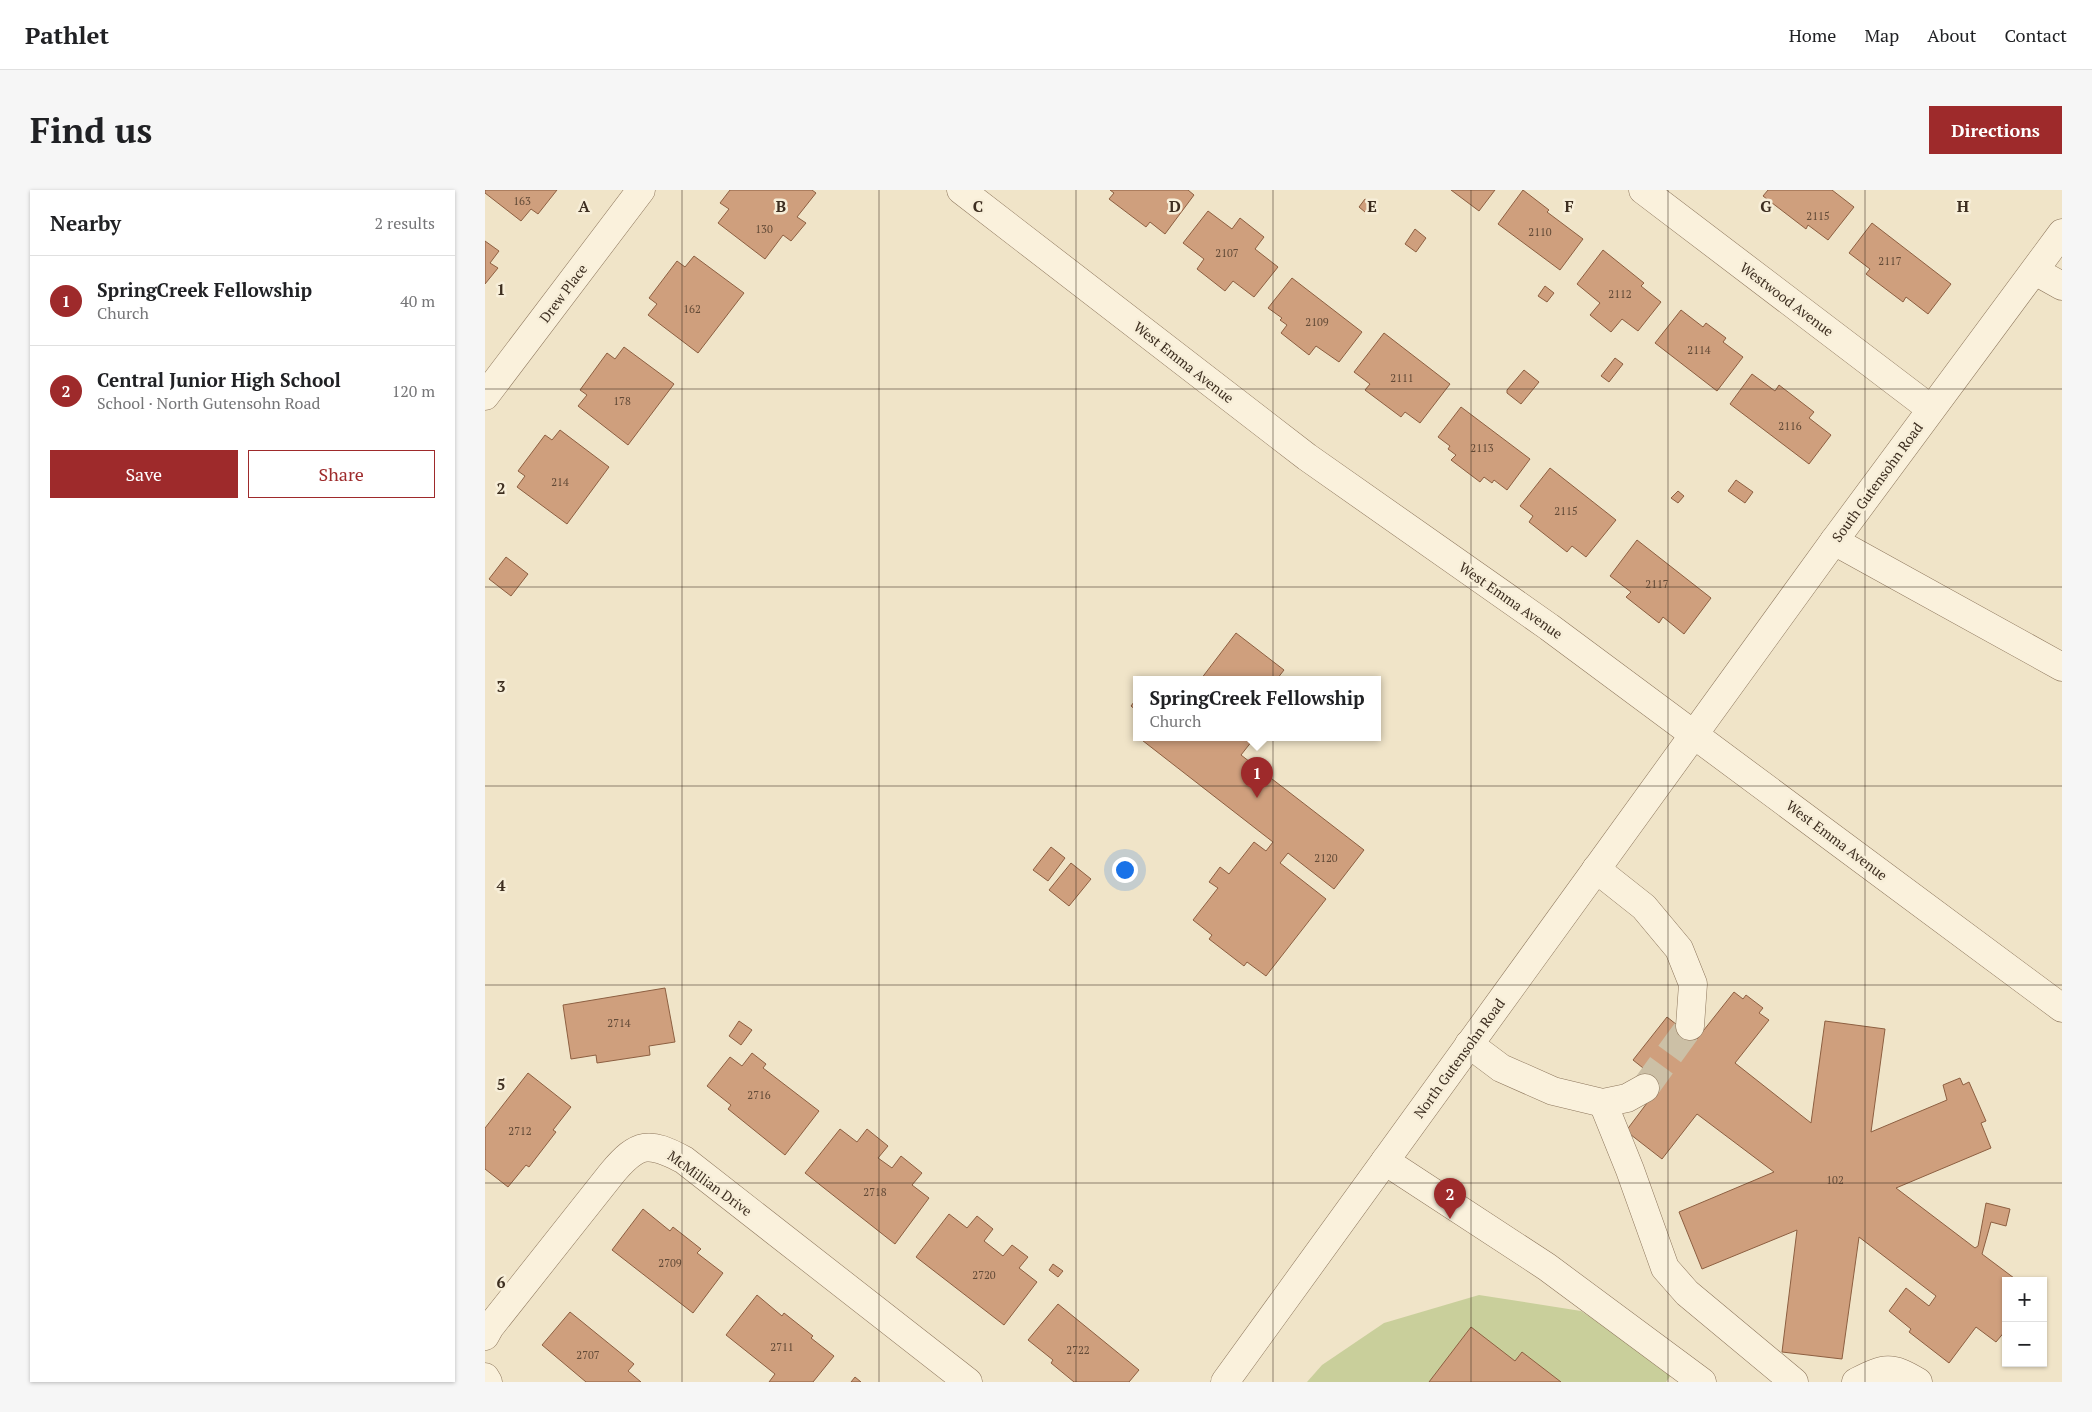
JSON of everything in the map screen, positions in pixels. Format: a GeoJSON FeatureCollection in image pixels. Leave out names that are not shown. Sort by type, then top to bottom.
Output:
{"type":"FeatureCollection","features":[{"type":"Feature","properties":{"kind":"street","name":"Drew Place"},"geometry":{"type":"LineString","coordinates":[[485,396],[641,190]]}},
{"type":"Feature","properties":{"kind":"street","name":"West Emma Avenue"},"geometry":{"type":"LineString","coordinates":[[961,190],[1307,456],[1549,627],[2062,1008]]}},
{"type":"Feature","properties":{"kind":"street","name":"Westwood Avenue"},"geometry":{"type":"LineString","coordinates":[[1643,190],[1931,409]]}},
{"type":"Feature","properties":{"kind":"street","name":"South Gutensohn Road"},"geometry":{"type":"LineString","coordinates":[[1694,734],[2062,232]]}},
{"type":"Feature","properties":{"kind":"street"},"geometry":{"type":"LineString","coordinates":[[2035,271],[2062,286]]}},
{"type":"Feature","properties":{"kind":"street"},"geometry":{"type":"LineString","coordinates":[[1834,541],[2062,667]]}},
{"type":"Feature","properties":{"kind":"street","name":"North Gutensohn Road"},"geometry":{"type":"LineString","coordinates":[[1225,1382],[1694,734]]}},
{"type":"Feature","properties":{"kind":"street"},"geometry":{"type":"LineString","coordinates":[[1596,869],[1644,907],[1679,949],[1693,984],[1690,1026]]}},
{"type":"Feature","properties":{"kind":"street"},"geometry":{"type":"LineString","coordinates":[[1469,1044],[1501,1068],[1553,1091],[1603,1103],[1627,1098],[1645,1088]]}},
{"type":"Feature","properties":{"kind":"street"},"geometry":{"type":"LineString","coordinates":[[1603,1103],[1630,1170],[1665,1268],[1687,1294],[1794,1382]]}},
{"type":"Feature","properties":{"kind":"street","name":"McMillian Drive"},"geometry":{"type":"LineString","coordinates":[[485,1336],[489,1327],[626,1156],[644,1146],[664,1149],[684,1160],[968,1382]]}},
{"type":"Feature","properties":{"kind":"street"},"geometry":{"type":"LineString","coordinates":[[1385,1161],[1547,1267],[1702,1382]]}},
{"type":"Feature","properties":{"kind":"street"},"geometry":{"type":"LineString","coordinates":[[1856,1382],[1880,1370],[1899,1371],[1918,1382]]}},
{"type":"Feature","properties":{"kind":"street"},"geometry":{"type":"LineString","coordinates":[[485,1377],[488,1382]]}},
{"type":"Feature","properties":{"kind":"green space"},"geometry":{"type":"Polygon","coordinates":[[[1479,1295],[1581,1311],[1674,1371],[1666,1382],[1307,1382],[1322,1365],[1384,1323],[1479,1295]]]}},
{"type":"Feature","properties":{"kind":"building"},"geometry":{"type":"Polygon","coordinates":[[[485,190],[557,190],[538,214],[531,209],[521,221],[485,193],[485,190]]]}},
{"type":"Feature","properties":{"kind":"building"},"geometry":{"type":"Polygon","coordinates":[[[730,190],[812,190],[816,193],[797,217],[806,223],[791,241],[783,235],[765,259],[718,223],[729,209],[720,203],[730,190]]]}},
{"type":"Feature","properties":{"kind":"building"},"geometry":{"type":"Polygon","coordinates":[[[1110,190],[1188,190],[1194,195],[1165,234],[1150,222],[1146,227],[1109,199],[1114,193],[1110,190]]]}},
{"type":"Feature","properties":{"kind":"building"},"geometry":{"type":"Polygon","coordinates":[[[1451,190],[1495,190],[1479,211],[1451,190]]]}},
{"type":"Feature","properties":{"kind":"building"},"geometry":{"type":"Polygon","coordinates":[[[1523,190],[1549,210],[1547,212],[1583,239],[1560,270],[1498,224],[1523,190]]]}},
{"type":"Feature","properties":{"kind":"building"},"geometry":{"type":"Polygon","coordinates":[[[1768,190],[1832,190],[1854,207],[1828,240],[1808,225],[1806,229],[1763,196],[1768,190]]]}},
{"type":"Feature","properties":{"kind":"building"},"geometry":{"type":"Polygon","coordinates":[[[1365,199],[1371,203],[1365,212],[1359,207],[1365,199]]]}},
{"type":"Feature","properties":{"kind":"building"},"geometry":{"type":"Polygon","coordinates":[[[1208,211],[1232,229],[1240,218],[1264,237],[1255,249],[1278,267],[1254,297],[1233,281],[1225,291],[1197,269],[1204,259],[1183,243],[1208,211]]]}},
{"type":"Feature","properties":{"kind":"building"},"geometry":{"type":"Polygon","coordinates":[[[1872,223],[1951,284],[1928,314],[1906,297],[1903,302],[1866,274],[1870,269],[1849,253],[1872,223]]]}},
{"type":"Feature","properties":{"kind":"building"},"geometry":{"type":"Polygon","coordinates":[[[1415,229],[1426,238],[1416,252],[1405,244],[1415,229]]]}},
{"type":"Feature","properties":{"kind":"building"},"geometry":{"type":"Polygon","coordinates":[[[485,241],[499,251],[490,263],[498,268],[485,284],[485,241]]]}},
{"type":"Feature","properties":{"kind":"building"},"geometry":{"type":"Polygon","coordinates":[[[1603,250],[1644,283],[1641,286],[1661,302],[1638,331],[1622,319],[1611,332],[1590,315],[1600,303],[1577,284],[1603,250]]]}},
{"type":"Feature","properties":{"kind":"building"},"geometry":{"type":"Polygon","coordinates":[[[694,256],[744,293],[698,353],[648,315],[657,304],[649,298],[677,261],[685,267],[694,256]]]}},
{"type":"Feature","properties":{"kind":"building"},"geometry":{"type":"Polygon","coordinates":[[[1292,278],[1362,332],[1339,362],[1316,346],[1309,355],[1281,333],[1287,325],[1280,320],[1282,318],[1268,308],[1292,278]]]}},
{"type":"Feature","properties":{"kind":"building"},"geometry":{"type":"Polygon","coordinates":[[[1545,286],[1554,293],[1547,302],[1538,296],[1545,286]]]}},
{"type":"Feature","properties":{"kind":"building"},"geometry":{"type":"Polygon","coordinates":[[[1681,310],[1703,327],[1706,323],[1726,338],[1723,342],[1743,357],[1717,391],[1655,343],[1681,310]]]}},
{"type":"Feature","properties":{"kind":"building"},"geometry":{"type":"Polygon","coordinates":[[[1384,333],[1450,384],[1420,423],[1405,412],[1401,417],[1365,390],[1370,384],[1354,372],[1384,333]]]}},
{"type":"Feature","properties":{"kind":"building"},"geometry":{"type":"Polygon","coordinates":[[[624,347],[674,384],[628,445],[578,406],[587,395],[580,390],[607,353],[615,359],[624,347]]]}},
{"type":"Feature","properties":{"kind":"building"},"geometry":{"type":"Polygon","coordinates":[[[1615,358],[1623,364],[1609,382],[1601,376],[1615,358]]]}},
{"type":"Feature","properties":{"kind":"building"},"geometry":{"type":"Polygon","coordinates":[[[1524,370],[1539,382],[1521,404],[1507,393],[1507,390],[1524,370]]]}},
{"type":"Feature","properties":{"kind":"building"},"geometry":{"type":"Polygon","coordinates":[[[1752,374],[1775,391],[1779,385],[1814,412],[1809,418],[1831,435],[1809,464],[1730,404],[1752,374]]]}},
{"type":"Feature","properties":{"kind":"building"},"geometry":{"type":"Polygon","coordinates":[[[1461,407],[1530,459],[1507,490],[1494,480],[1492,483],[1484,477],[1480,482],[1451,460],[1456,455],[1448,449],[1450,446],[1438,437],[1461,407]]]}},
{"type":"Feature","properties":{"kind":"building"},"geometry":{"type":"Polygon","coordinates":[[[560,430],[609,467],[567,524],[517,487],[525,476],[518,471],[545,435],[552,440],[560,430]]]}},
{"type":"Feature","properties":{"kind":"building"},"geometry":{"type":"Polygon","coordinates":[[[1550,468],[1616,520],[1586,557],[1572,546],[1567,552],[1529,522],[1533,516],[1520,506],[1550,468]]]}},
{"type":"Feature","properties":{"kind":"building"},"geometry":{"type":"Polygon","coordinates":[[[1736,480],[1753,492],[1745,503],[1728,491],[1736,480]]]}},
{"type":"Feature","properties":{"kind":"building"},"geometry":{"type":"Polygon","coordinates":[[[1678,491],[1684,496],[1678,503],[1671,498],[1678,491]]]}},
{"type":"Feature","properties":{"kind":"building"},"geometry":{"type":"Polygon","coordinates":[[[1637,540],[1711,598],[1684,634],[1663,617],[1659,623],[1626,597],[1631,592],[1610,576],[1637,540]]]}},
{"type":"Feature","properties":{"kind":"building"},"geometry":{"type":"Polygon","coordinates":[[[506,557],[528,574],[511,596],[489,579],[506,557]]]}},
{"type":"Feature","properties":{"kind":"building"},"geometry":{"type":"Polygon","coordinates":[[[1236,633],[1284,670],[1279,676],[1203,676],[1236,633]]]}},
{"type":"Feature","properties":{"kind":"building"},"geometry":{"type":"Polygon","coordinates":[[[1143,741],[1252,741],[1241,755],[1364,850],[1334,889],[1288,853],[1280,863],[1326,899],[1266,976],[1247,962],[1244,966],[1209,939],[1212,935],[1193,920],[1218,888],[1209,882],[1220,867],[1229,874],[1254,842],[1266,851],[1273,842],[1143,741]]]}},
{"type":"Feature","properties":{"kind":"building"},"geometry":{"type":"Polygon","coordinates":[[[1051,847],[1065,858],[1048,881],[1033,870],[1051,847]]]}},
{"type":"Feature","properties":{"kind":"building"},"geometry":{"type":"Polygon","coordinates":[[[1071,863],[1091,879],[1069,906],[1049,890],[1071,863]]]}},
{"type":"Feature","properties":{"kind":"building"},"geometry":{"type":"Polygon","coordinates":[[[665,988],[675,1042],[649,1046],[650,1055],[597,1063],[596,1055],[571,1059],[563,1005],[665,988]]]}},
{"type":"Feature","properties":{"kind":"building"},"geometry":{"type":"Polygon","coordinates":[[[1734,992],[1743,999],[1746,995],[1763,1008],[1759,1013],[1769,1020],[1735,1063],[1811,1123],[1825,1021],[1885,1029],[1871,1132],[1947,1100],[1943,1085],[1960,1078],[1963,1085],[1969,1082],[1986,1121],[1981,1123],[1991,1148],[1896,1188],[1975,1248],[1978,1246],[1986,1203],[2010,1209],[2006,1226],[1991,1222],[1982,1254],[2013,1277],[2002,1277],[2002,1335],[1996,1342],[1976,1327],[1949,1363],[1909,1332],[1911,1329],[1889,1311],[1906,1288],[1929,1306],[1936,1296],[1859,1237],[1842,1359],[1782,1352],[1797,1230],[1702,1269],[1679,1212],[1774,1172],[1697,1114],[1662,1159],[1626,1131],[1662,1083],[1633,1060],[1667,1017],[1696,1040],[1734,992]]]}},
{"type":"Feature","properties":{"kind":"building"},"geometry":{"type":"Polygon","coordinates":[[[739,1021],[752,1030],[741,1045],[729,1036],[739,1021]]]}},
{"type":"Feature","properties":{"kind":"building"},"geometry":{"type":"Polygon","coordinates":[[[752,1053],[766,1064],[763,1068],[819,1111],[785,1155],[728,1109],[731,1105],[707,1086],[730,1057],[742,1066],[752,1053]]]}},
{"type":"Feature","properties":{"kind":"building"},"geometry":{"type":"Polygon","coordinates":[[[528,1073],[571,1107],[553,1130],[556,1132],[529,1167],[526,1165],[508,1187],[485,1169],[485,1128],[528,1073]]]}},
{"type":"Feature","properties":{"kind":"building"},"geometry":{"type":"Polygon","coordinates":[[[840,1129],[857,1142],[867,1129],[888,1146],[878,1158],[892,1168],[901,1156],[922,1173],[912,1185],[929,1198],[895,1244],[805,1173],[840,1129]]]}},
{"type":"Feature","properties":{"kind":"building"},"geometry":{"type":"Polygon","coordinates":[[[643,1209],[670,1231],[673,1227],[701,1249],[697,1253],[723,1273],[693,1313],[612,1250],[643,1209]]]}},
{"type":"Feature","properties":{"kind":"building"},"geometry":{"type":"Polygon","coordinates":[[[949,1214],[967,1228],[977,1216],[993,1229],[984,1241],[1003,1256],[1012,1245],[1028,1257],[1019,1268],[1037,1282],[1004,1325],[916,1257],[949,1214]]]}},
{"type":"Feature","properties":{"kind":"building"},"geometry":{"type":"Polygon","coordinates":[[[1053,1264],[1063,1271],[1058,1277],[1049,1270],[1053,1264]]]}},
{"type":"Feature","properties":{"kind":"building"},"geometry":{"type":"Polygon","coordinates":[[[757,1295],[782,1316],[784,1313],[834,1356],[813,1382],[769,1382],[775,1374],[726,1335],[757,1295]]]}},
{"type":"Feature","properties":{"kind":"building"},"geometry":{"type":"Polygon","coordinates":[[[1058,1304],[1139,1370],[1129,1382],[1074,1382],[1051,1363],[1053,1360],[1028,1340],[1058,1304]]]}},
{"type":"Feature","properties":{"kind":"building"},"geometry":{"type":"Polygon","coordinates":[[[570,1312],[634,1364],[628,1371],[641,1382],[586,1382],[542,1345],[570,1312]]]}},
{"type":"Feature","properties":{"kind":"building"},"geometry":{"type":"Polygon","coordinates":[[[1471,1327],[1515,1361],[1522,1352],[1561,1382],[1429,1382],[1471,1327]]]}},
{"type":"Feature","properties":{"kind":"building"},"geometry":{"type":"Polygon","coordinates":[[[855,1377],[861,1382],[851,1382],[855,1377]]]}},
{"type":"Feature","properties":{"kind":"tunnel"},"geometry":{"type":"LineString","coordinates":[[1645,1088],[1690,1026]]}},
{"type":"Feature","properties":{"kind":"place","name":"SpringCreek Fellowship"},"geometry":{"type":"Point","coordinates":[1257,798]}},
{"type":"Feature","properties":{"kind":"place","name":"Central Junior High School"},"geometry":{"type":"Point","coordinates":[1450,1219]}}]}
